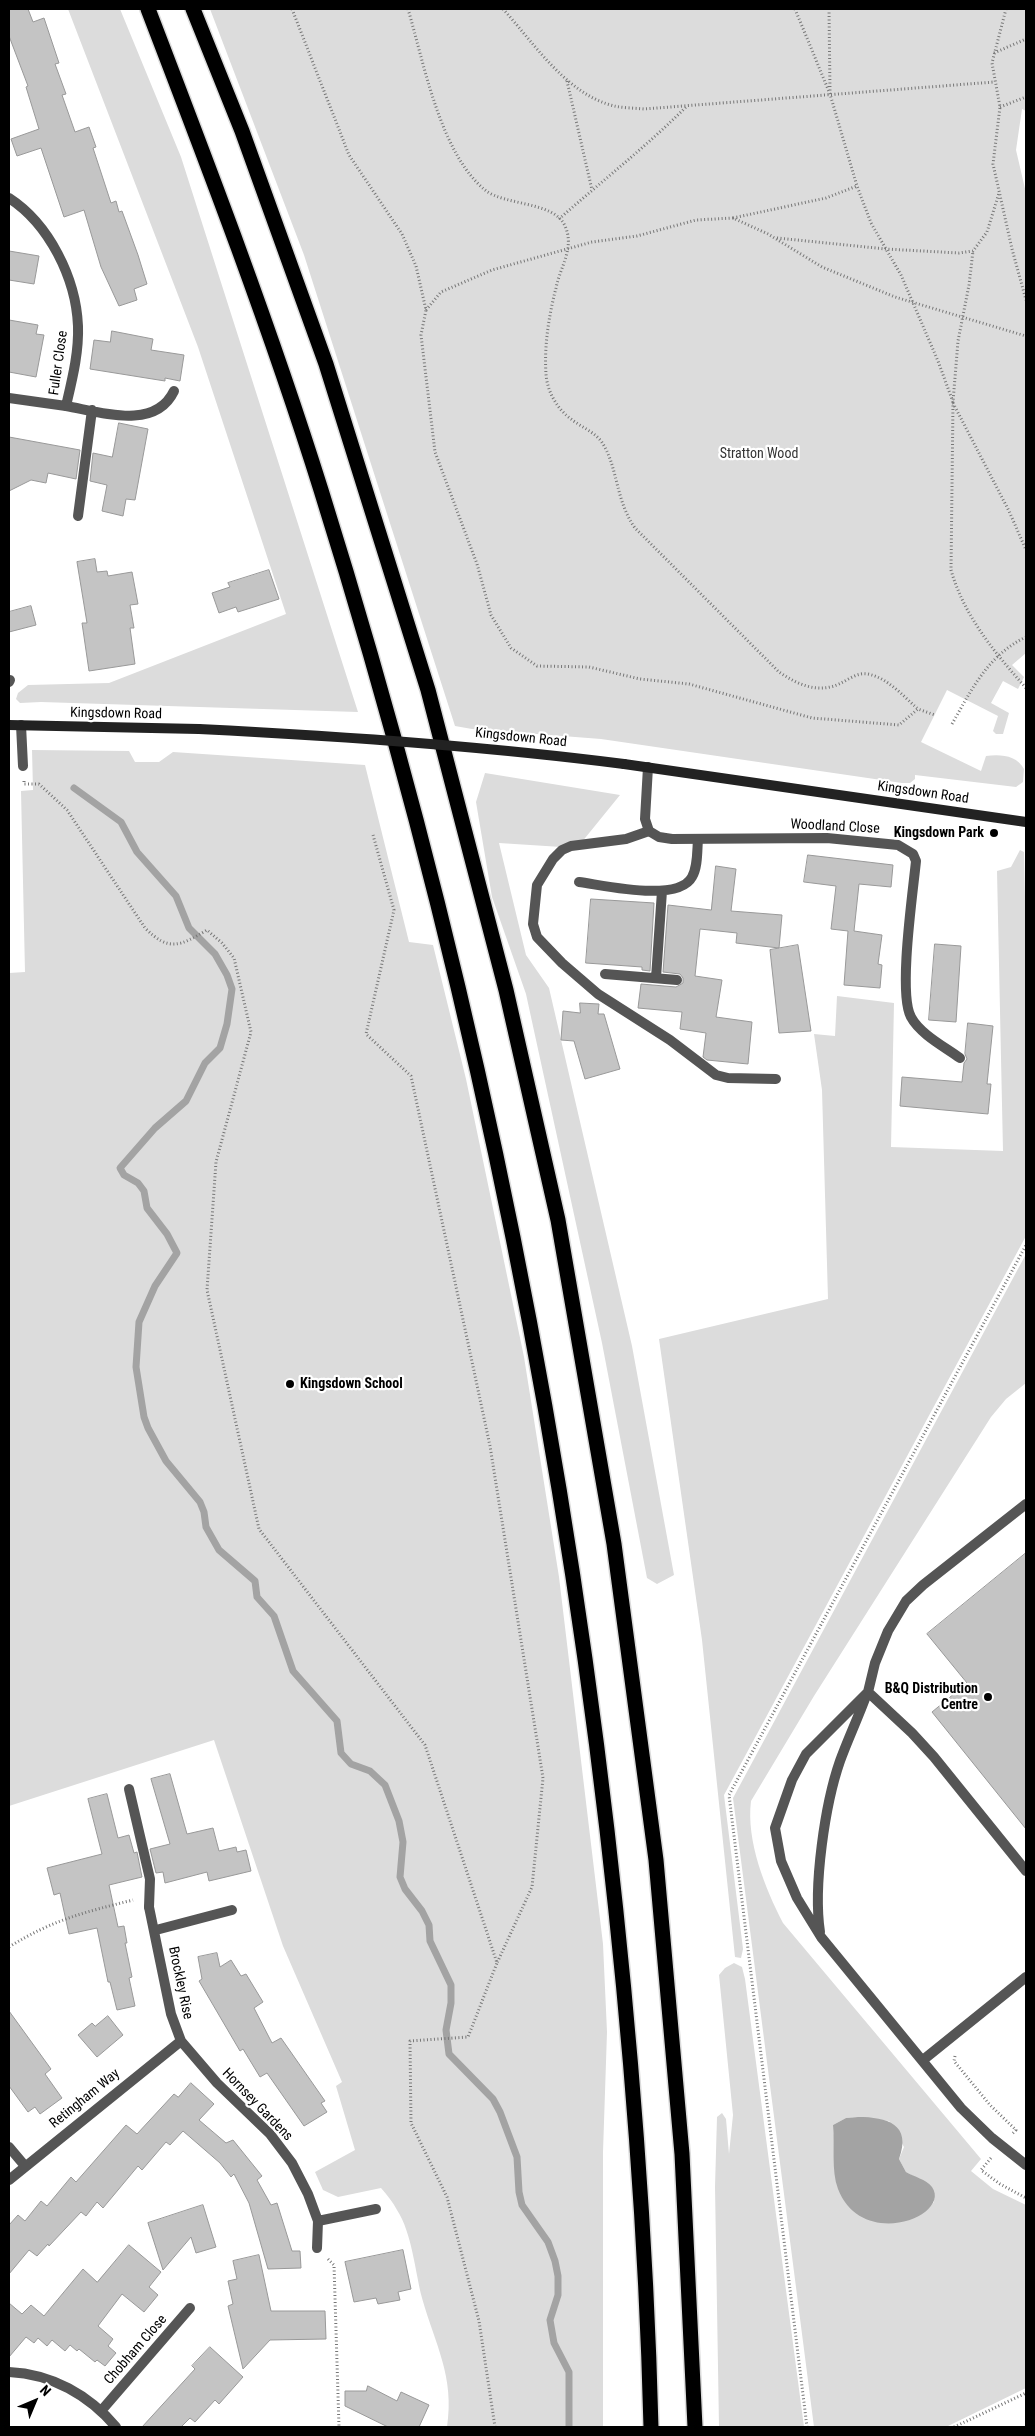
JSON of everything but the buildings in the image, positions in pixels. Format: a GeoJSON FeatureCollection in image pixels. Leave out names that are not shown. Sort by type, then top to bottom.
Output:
{"type":"FeatureCollection","features":[{"type":"Feature","properties":{"kind":"highway"},"geometry":{"type":"LineString","coordinates":[[148,9],[248,273],[320,487],[384,701],[456,972],[488,1112],[545,1399],[596,1733],[630,2043],[646,2288],[651,2427]]}},
{"type":"Feature","properties":{"kind":"highway"},"geometry":{"type":"LineString","coordinates":[[193,9],[242,130],[326,364],[428,690],[506,990],[558,1220],[614,1544],[656,1860],[682,2154],[695,2427]]}},
{"type":"Feature","properties":{"kind":"main road","name":"Kingsdown Road"},"geometry":{"type":"LineString","coordinates":[[9,725],[199,729],[350,736],[446,744],[648,767],[1026,822]]}},
{"type":"Feature","properties":{"kind":"street","name":"Fuller Close"},"geometry":{"type":"LineString","coordinates":[[9,198],[32,217],[60,259],[70,282],[78,326],[75,360],[66,406],[9,398]]}},
{"type":"Feature","properties":{"kind":"street"},"geometry":{"type":"LineString","coordinates":[[66,406],[131,416],[151,413],[167,402],[174,391]]}},
{"type":"Feature","properties":{"kind":"street"},"geometry":{"type":"LineString","coordinates":[[78,516],[92,410]]}},
{"type":"Feature","properties":{"kind":"street"},"geometry":{"type":"LineString","coordinates":[[21,725],[23,766]]}},
{"type":"Feature","properties":{"kind":"street"},"geometry":{"type":"LineString","coordinates":[[648,767],[645,812],[649,831],[626,839],[572,846],[562,850],[553,859],[537,885],[533,924],[537,937],[562,963],[598,994],[670,1040],[716,1075],[728,1078],[776,1079]]}},
{"type":"Feature","properties":{"kind":"street","name":"Woodland Close"},"geometry":{"type":"LineString","coordinates":[[649,831],[659,837],[698,839],[827,838],[898,845],[908,849],[916,861],[906,972],[910,1016],[919,1027],[960,1058]]}},
{"type":"Feature","properties":{"kind":"street"},"geometry":{"type":"LineString","coordinates":[[579,882],[644,891],[662,891],[681,887],[692,878],[696,866],[698,839]]}},
{"type":"Feature","properties":{"kind":"street"},"geometry":{"type":"LineString","coordinates":[[656,978],[662,891]]}},
{"type":"Feature","properties":{"kind":"street"},"geometry":{"type":"LineString","coordinates":[[605,974],[676,980]]}},
{"type":"Feature","properties":{"kind":"street"},"geometry":{"type":"LineString","coordinates":[[821,1938],[817,1910],[817,1893],[829,1804],[840,1762],[868,1692],[875,1663],[888,1631],[906,1601],[923,1585],[1026,1504]]}},
{"type":"Feature","properties":{"kind":"street"},"geometry":{"type":"LineString","coordinates":[[868,1692],[912,1733],[934,1757],[1026,1871]]}},
{"type":"Feature","properties":{"kind":"street"},"geometry":{"type":"LineString","coordinates":[[868,1692],[806,1754],[792,1780],[775,1828],[781,1860],[797,1898],[821,1938],[974,2122],[1026,2165]]}},
{"type":"Feature","properties":{"kind":"street"},"geometry":{"type":"LineString","coordinates":[[129,1789],[150,1879],[150,1896]]}},
{"type":"Feature","properties":{"kind":"street","name":"Brockley Rise"},"geometry":{"type":"LineString","coordinates":[[150,1896],[149,1907],[156,1930],[171,2014],[181,2041]]}},
{"type":"Feature","properties":{"kind":"street","name":"Brockley Rise"},"geometry":{"type":"LineString","coordinates":[[156,1930],[232,1910]]}},
{"type":"Feature","properties":{"kind":"street"},"geometry":{"type":"LineString","coordinates":[[923,2060],[1026,1977]]}},
{"type":"Feature","properties":{"kind":"street","name":"Retingham Way"},"geometry":{"type":"LineString","coordinates":[[9,2180],[181,2041]]}},
{"type":"Feature","properties":{"kind":"street","name":"Hornsey Gardens"},"geometry":{"type":"LineString","coordinates":[[181,2041],[217,2083],[282,2148],[300,2178],[318,2221],[317,2248]]}},
{"type":"Feature","properties":{"kind":"street"},"geometry":{"type":"LineString","coordinates":[[9,2147],[25,2166]]}},
{"type":"Feature","properties":{"kind":"street"},"geometry":{"type":"LineString","coordinates":[[318,2221],[376,2209]]}},
{"type":"Feature","properties":{"kind":"street","name":"Chobham Close"},"geometry":{"type":"LineString","coordinates":[[101,2411],[190,2308]]}},
{"type":"Feature","properties":{"kind":"street"},"geometry":{"type":"LineString","coordinates":[[9,2372],[37,2375],[71,2389],[101,2411],[116,2427]]}},
{"type":"Feature","properties":{"kind":"path"},"geometry":{"type":"LineString","coordinates":[[292,9],[349,155],[402,234],[416,266],[426,310],[421,335],[435,452],[477,564],[491,615],[512,648],[536,666],[589,668],[640,679],[689,684],[812,718],[898,724],[918,709]]}},
{"type":"Feature","properties":{"kind":"path"},"geometry":{"type":"LineString","coordinates":[[408,9],[435,100],[454,153],[468,174],[486,191],[554,213],[564,224],[569,248],[556,286],[548,333],[546,374],[548,383],[560,408],[600,440],[607,452],[621,504],[635,528],[750,644],[779,672],[790,679],[815,689],[837,685],[854,676],[866,674],[886,682],[918,709],[935,715]]}},
{"type":"Feature","properties":{"kind":"path"},"geometry":{"type":"LineString","coordinates":[[503,9],[567,81],[587,95],[613,106],[644,109],[994,82]]}},
{"type":"Feature","properties":{"kind":"path"},"geometry":{"type":"LineString","coordinates":[[795,9],[830,94],[857,186],[871,223],[913,303],[938,361],[952,402],[1009,511],[1026,550]]}},
{"type":"Feature","properties":{"kind":"path"},"geometry":{"type":"LineString","coordinates":[[829,9],[830,94]]}},
{"type":"Feature","properties":{"kind":"path"},"geometry":{"type":"LineString","coordinates":[[1006,9],[993,53],[992,63],[1000,107],[994,164],[1012,249],[1026,300]]}},
{"type":"Feature","properties":{"kind":"path"},"geometry":{"type":"LineString","coordinates":[[993,53],[1026,38]]}},
{"type":"Feature","properties":{"kind":"path"},"geometry":{"type":"LineString","coordinates":[[567,81],[592,190]]}},
{"type":"Feature","properties":{"kind":"path"},"geometry":{"type":"LineString","coordinates":[[1000,107],[1026,97]]}},
{"type":"Feature","properties":{"kind":"path"},"geometry":{"type":"LineString","coordinates":[[559,219],[650,143],[687,106]]}},
{"type":"Feature","properties":{"kind":"path"},"geometry":{"type":"LineString","coordinates":[[426,310],[441,292],[457,283],[492,270],[592,242],[637,236],[696,220],[730,219],[826,198],[857,186]]}},
{"type":"Feature","properties":{"kind":"path"},"geometry":{"type":"LineString","coordinates":[[999,193],[987,232],[973,250],[958,341],[952,402],[951,570],[959,593],[971,617],[998,655],[1026,688]]}},
{"type":"Feature","properties":{"kind":"path"},"geometry":{"type":"LineString","coordinates":[[730,219],[774,238],[822,267],[913,303],[1026,336]]}},
{"type":"Feature","properties":{"kind":"path"},"geometry":{"type":"LineString","coordinates":[[774,238],[886,249],[959,253],[973,250]]}},
{"type":"Feature","properties":{"kind":"path"},"geometry":{"type":"LineString","coordinates":[[952,724],[976,681],[998,655],[1026,637]]}},
{"type":"Feature","properties":{"kind":"path"},"geometry":{"type":"LineString","coordinates":[[23,766],[24,784],[39,784],[66,810],[145,928],[159,941],[170,944],[184,943],[207,930],[227,947],[234,958],[250,1032],[216,1162],[207,1290],[259,1529],[425,1745],[497,1963]]}},
{"type":"Feature","properties":{"kind":"path"},"geometry":{"type":"LineString","coordinates":[[373,835],[394,910],[366,1034],[411,1076],[490,1446],[543,1778],[532,1887],[497,1963],[468,2037],[410,2041],[411,2123],[447,2197],[479,2321],[495,2427]]}},
{"type":"Feature","properties":{"kind":"path"},"geometry":{"type":"LineString","coordinates":[[9,1947],[47,1925],[64,1918],[150,1896]]}},
{"type":"Feature","properties":{"kind":"path"},"geometry":{"type":"LineString","coordinates":[[317,2248],[334,2265],[339,2427]]}},
{"type":"Feature","properties":{"kind":"path"},"geometry":{"type":"LineString","coordinates":[[954,2427],[1026,2393]]}},
{"type":"Feature","properties":{"kind":"green space"},"geometry":{"type":"Polygon","coordinates":[[[68,9],[120,9],[181,157],[358,712],[41,702],[20,703],[16,699],[18,693],[28,685],[109,683],[286,614],[198,347],[68,9]]]}},
{"type":"Feature","properties":{"kind":"green space","name":"Stratton Wood"},"geometry":{"type":"Polygon","coordinates":[[[210,9],[1026,9],[1026,111],[1022,109],[1016,150],[1026,193],[1026,653],[1012,665],[1024,677],[1018,689],[1003,681],[991,703],[1009,713],[1003,734],[996,734],[993,731],[998,716],[947,690],[921,742],[981,771],[986,756],[1008,756],[1021,764],[1024,769],[1023,782],[1016,787],[915,775],[915,779],[910,783],[902,783],[601,739],[455,726],[304,255],[210,9]]]}},
{"type":"Feature","properties":{"kind":"green space"},"geometry":{"type":"Polygon","coordinates":[[[32,750],[129,751],[135,762],[159,762],[173,752],[365,765],[409,942],[433,945],[466,1079],[524,1357],[559,1577],[603,1944],[607,2032],[603,2152],[603,2427],[447,2427],[449,2409],[446,2376],[422,2298],[410,2241],[402,2219],[394,2204],[381,2188],[338,2197],[323,2190],[315,2172],[355,2150],[336,2086],[342,2082],[283,1946],[214,1740],[9,1806],[9,973],[25,972],[21,791],[33,790],[32,750]]]}},
{"type":"Feature","properties":{"kind":"green space"},"geometry":{"type":"Polygon","coordinates":[[[485,773],[620,795],[577,848],[499,843],[526,955],[549,988],[632,1346],[674,1575],[657,1584],[647,1578],[602,1343],[526,994],[492,897],[476,802],[485,773]]]}},
{"type":"Feature","properties":{"kind":"green space"},"geometry":{"type":"Polygon","coordinates":[[[1020,850],[1024,852],[1026,943],[1026,1236],[724,1795],[743,1949],[741,1958],[735,1957],[702,1640],[659,1339],[828,1299],[822,1090],[814,1034],[835,1036],[837,996],[894,1003],[891,1147],[1003,1151],[997,871],[1011,867],[1020,850]]]}},
{"type":"Feature","properties":{"kind":"green space"},"geometry":{"type":"Polygon","coordinates":[[[1026,1254],[1026,1383],[1006,1399],[991,1417],[814,1696],[751,1801],[751,1832],[758,1864],[783,1923],[981,2159],[971,2171],[993,2189],[1026,2205],[1026,2388],[946,2427],[814,2427],[733,1798],[1026,1254]],[[858,2117],[846,2118],[833,2125],[835,2146],[908,2220],[928,2209],[934,2202],[933,2190],[926,2183],[906,2172],[899,2159],[904,2147],[889,2121],[858,2117]]]}},
{"type":"Feature","properties":{"kind":"green space"},"geometry":{"type":"Polygon","coordinates":[[[734,1963],[742,1967],[745,1979],[804,2427],[719,2427],[715,2187],[717,2117],[722,2113],[726,2119],[729,2154],[733,2115],[719,1975],[725,1968],[734,1963]]]}},
{"type":"Feature","properties":{"kind":"shaded area"},"geometry":{"type":"Polygon","coordinates":[[[869,2117],[887,2121],[899,2130],[902,2138],[902,2147],[899,2159],[906,2172],[923,2180],[932,2187],[935,2198],[929,2208],[917,2217],[902,2222],[884,2223],[866,2219],[850,2208],[838,2189],[834,2166],[833,2125],[846,2118],[869,2117]]]}},
{"type":"Feature","properties":{"kind":"waterway"},"geometry":{"type":"LineString","coordinates":[[74,788],[121,822],[137,852],[176,896],[189,928],[215,954],[227,975],[232,989],[227,1024],[220,1048],[205,1063],[186,1101],[155,1128],[120,1168],[124,1175],[138,1183],[144,1191],[147,1208],[167,1234],[177,1253],[155,1286],[139,1322],[136,1367],[144,1417],[166,1461],[200,1502],[204,1512],[206,1527],[219,1550],[255,1581],[257,1597],[274,1616],[293,1671],[337,1721],[341,1753],[351,1764],[370,1771],[385,1785],[399,1821],[403,1842],[400,1877],[405,1889],[422,1911],[429,1925],[430,1941],[451,1985],[451,2003],[446,2030],[449,2054],[493,2099],[500,2112],[517,2157],[519,2192],[522,2205],[548,2242],[555,2261],[558,2276],[558,2295],[550,2320],[554,2343],[569,2372],[569,2427]]}},
{"type":"Feature","properties":{"kind":"place","name":"Kingsdown Park"},"geometry":{"type":"Point","coordinates":[994,833]}},
{"type":"Feature","properties":{"kind":"place","name":"Kingsdown School"},"geometry":{"type":"Point","coordinates":[290,1384]}},
{"type":"Feature","properties":{"kind":"place","name":"B&Q Distribution Centre"},"geometry":{"type":"Point","coordinates":[988,1697]}}]}
